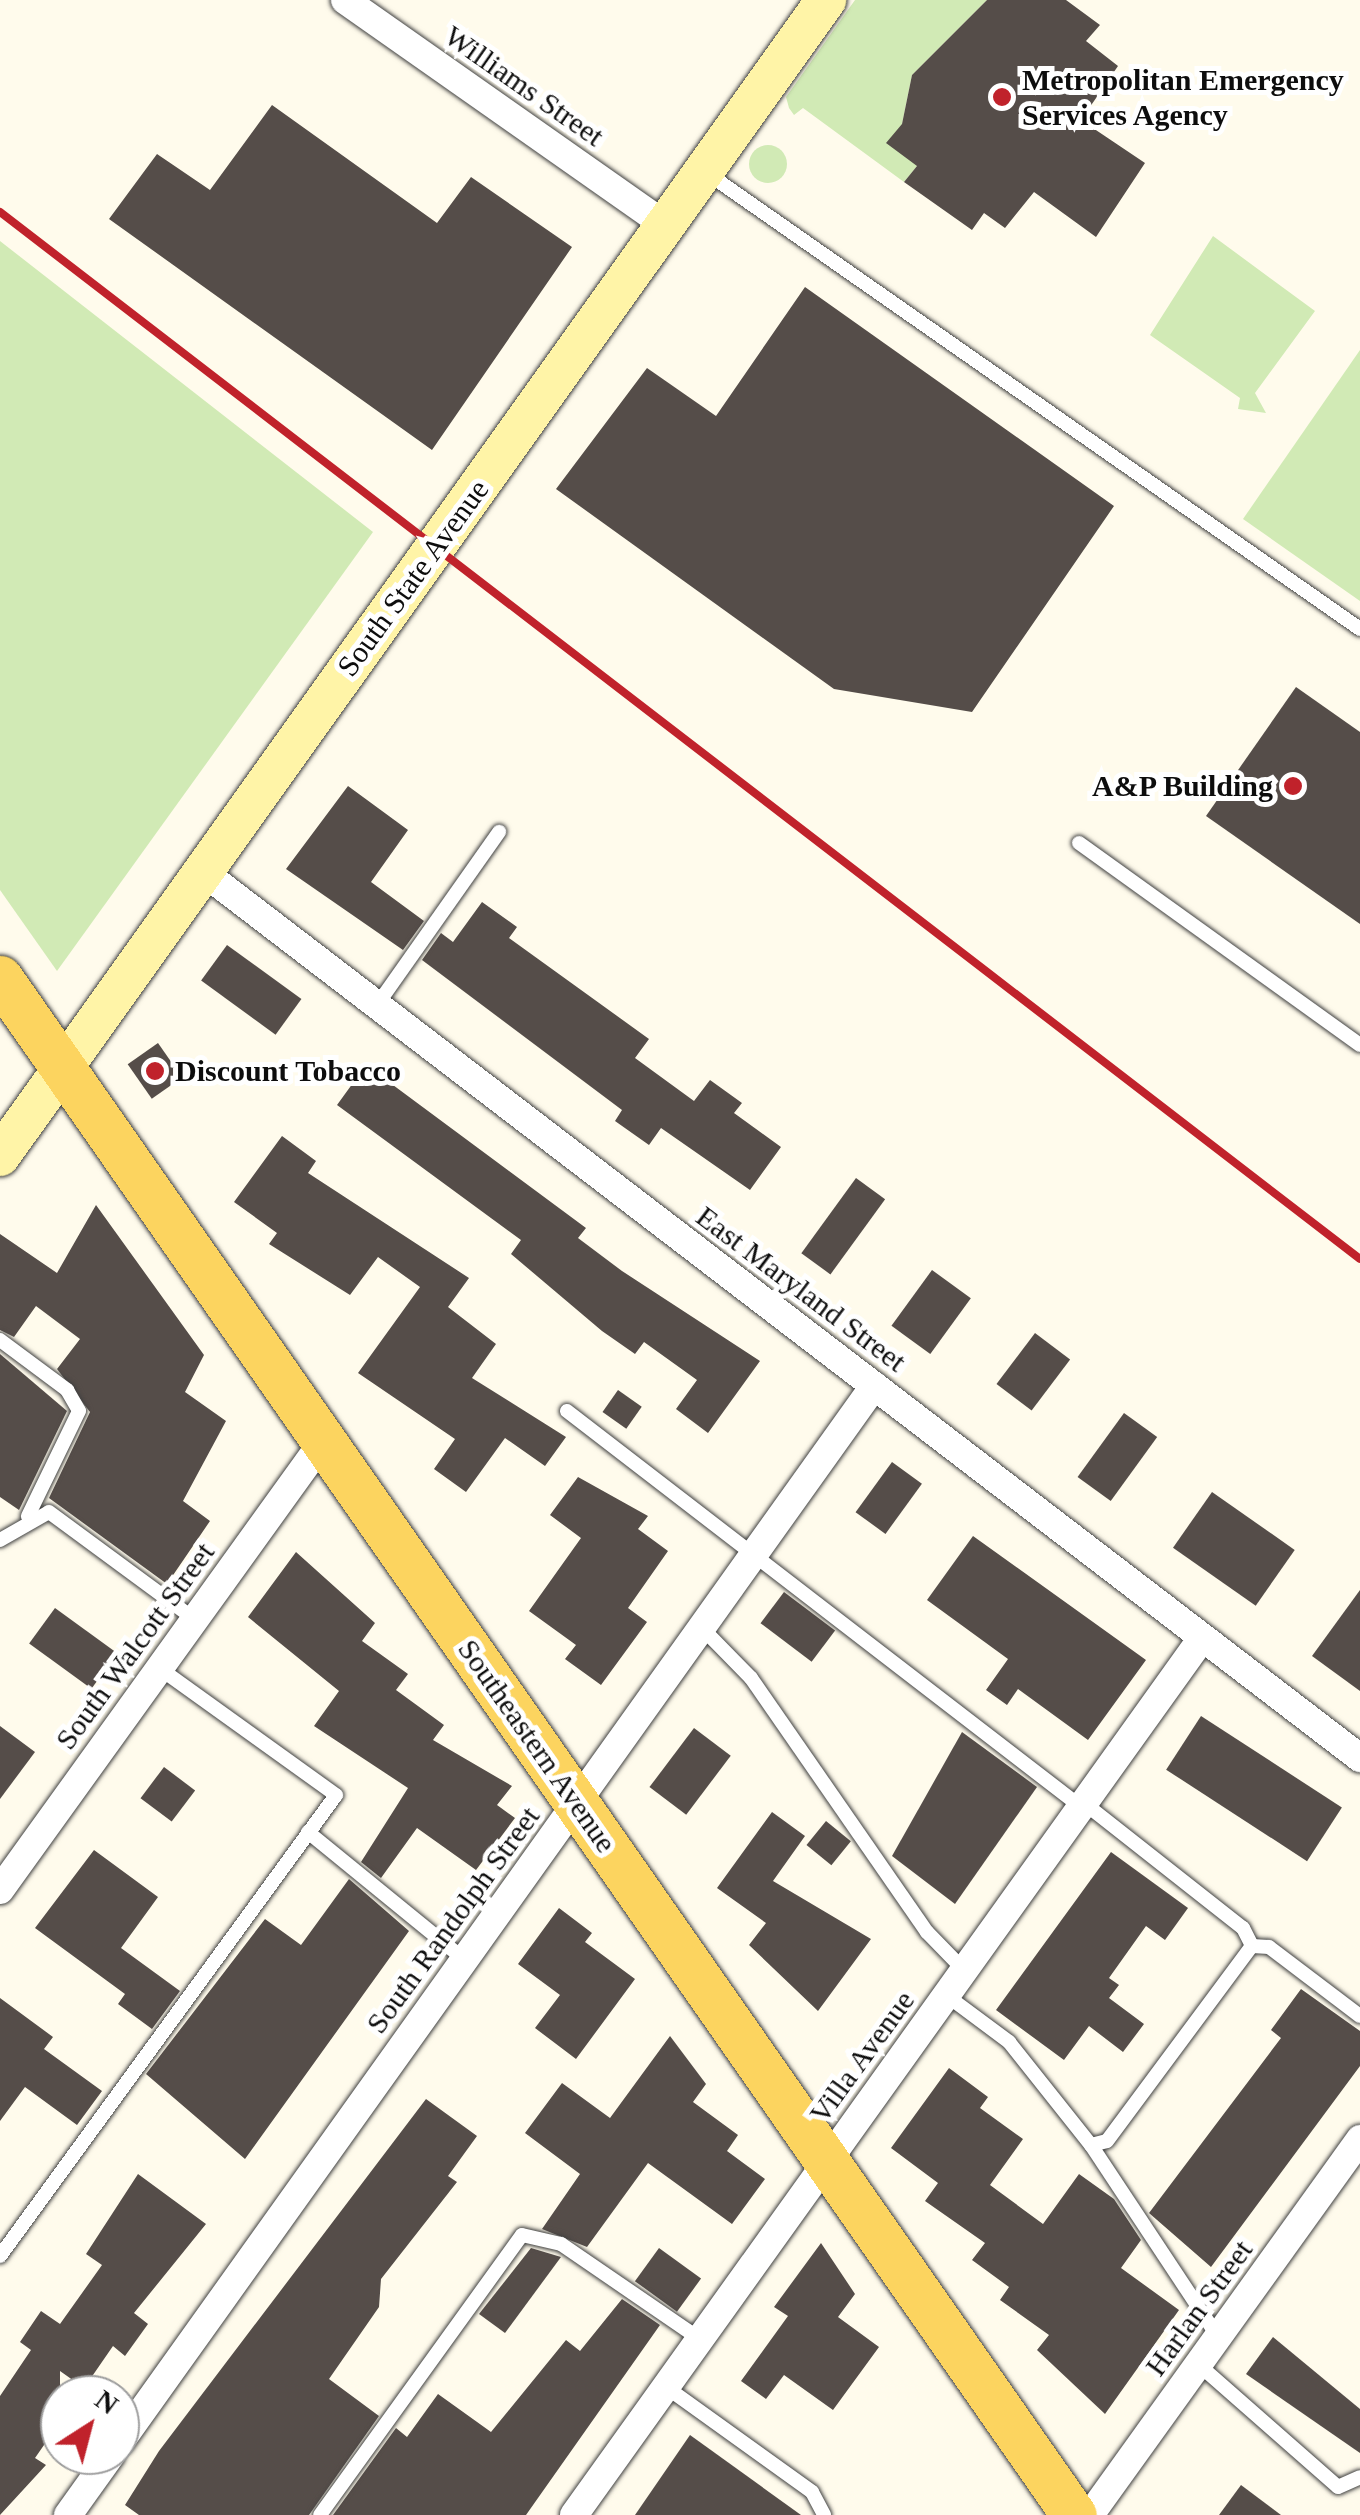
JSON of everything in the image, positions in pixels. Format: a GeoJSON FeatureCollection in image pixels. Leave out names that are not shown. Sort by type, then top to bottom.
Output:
{"type":"FeatureCollection","features":[{"type":"Feature","properties":{"kind":"main road","name":"Southeastern Avenue"},"geometry":{"type":"LineString","coordinates":[[0,978],[1074,2515]]}},
{"type":"Feature","properties":{"kind":"street","name":"Williams Street"},"geometry":{"type":"LineString","coordinates":[[346,0],[666,226]]}},
{"type":"Feature","properties":{"kind":"street","name":"South State Avenue"},"geometry":{"type":"LineString","coordinates":[[0,1156],[826,0]]}},
{"type":"Feature","properties":{"kind":"street","name":"East Maryland Street"},"geometry":{"type":"LineString","coordinates":[[202,871],[1360,1758]]}},
{"type":"Feature","properties":{"kind":"street","name":"South Randolph Street"},"geometry":{"type":"LineString","coordinates":[[140,2414],[874,1386]]}},
{"type":"Feature","properties":{"kind":"street","name":"South Walcott Street"},"geometry":{"type":"LineString","coordinates":[[0,1890],[324,1440]]}},
{"type":"Feature","properties":{"kind":"street","name":"Villa Avenue"},"geometry":{"type":"LineString","coordinates":[[574,2515],[1202,1638]]}},
{"type":"Feature","properties":{"kind":"street","name":"Harlan Street"},"geometry":{"type":"LineString","coordinates":[[1090,2515],[1360,2139]]}},
{"type":"Feature","properties":{"kind":"street"},"geometry":{"type":"LineString","coordinates":[[68,2515],[97,2475]]}},
{"type":"Feature","properties":{"kind":"lane"},"geometry":{"type":"LineString","coordinates":[[704,171],[1360,629]]}},
{"type":"Feature","properties":{"kind":"lane"},"geometry":{"type":"LineString","coordinates":[[377,1005],[500,832]]}},
{"type":"Feature","properties":{"kind":"lane"},"geometry":{"type":"LineString","coordinates":[[1079,843],[1360,1045]]}},
{"type":"Feature","properties":{"kind":"lane"},"geometry":{"type":"LineString","coordinates":[[0,1340],[67,1390],[79,1412],[28,1516],[0,1540]]}},
{"type":"Feature","properties":{"kind":"lane"},"geometry":{"type":"LineString","coordinates":[[567,1411],[1243,1928],[1252,1946]]}},
{"type":"Feature","properties":{"kind":"lane"},"geometry":{"type":"LineString","coordinates":[[28,1516],[49,1512],[194,1619]]}},
{"type":"Feature","properties":{"kind":"lane"},"geometry":{"type":"LineString","coordinates":[[702,1628],[751,1678],[928,1932],[964,1970]]}},
{"type":"Feature","properties":{"kind":"lane"},"geometry":{"type":"LineString","coordinates":[[0,2256],[336,1796],[160,1668]]}},
{"type":"Feature","properties":{"kind":"lane"},"geometry":{"type":"LineString","coordinates":[[308,1832],[465,1960]]}},
{"type":"Feature","properties":{"kind":"lane"},"geometry":{"type":"LineString","coordinates":[[1252,1946],[1269,1947],[1360,2016]]}},
{"type":"Feature","properties":{"kind":"lane"},"geometry":{"type":"LineString","coordinates":[[1091,2145],[1108,2141],[1252,1946]]}},
{"type":"Feature","properties":{"kind":"lane"},"geometry":{"type":"LineString","coordinates":[[946,1996],[1009,2042],[1091,2145],[1218,2337]]}},
{"type":"Feature","properties":{"kind":"lane"},"geometry":{"type":"LineString","coordinates":[[320,2515],[522,2235],[560,2244],[700,2338]]}},
{"type":"Feature","properties":{"kind":"lane"},"geometry":{"type":"LineString","coordinates":[[1198,2364],[1338,2486],[1360,2477]]}},
{"type":"Feature","properties":{"kind":"lane"},"geometry":{"type":"LineString","coordinates":[[666,2387],[812,2492],[824,2515]]}},
{"type":"Feature","properties":{"kind":"green space"},"geometry":{"type":"Polygon","coordinates":[[[855,0],[987,0],[912,75],[902,124],[917,166],[904,182],[803,108],[794,115],[786,97],[855,0]]]}},
{"type":"Feature","properties":{"kind":"green space"},"geometry":{"type":"Polygon","coordinates":[[[768,145],[781,151],[787,164],[781,177],[768,183],[755,177],[749,164],[755,151],[768,145]]]}},
{"type":"Feature","properties":{"kind":"green space"},"geometry":{"type":"Polygon","coordinates":[[[1213,236],[1315,311],[1255,393],[1266,413],[1238,409],[1240,398],[1150,335],[1213,236]]]}},
{"type":"Feature","properties":{"kind":"green space"},"geometry":{"type":"Polygon","coordinates":[[[0,241],[373,532],[57,971],[0,890],[0,241]]]}},
{"type":"Feature","properties":{"kind":"green space"},"geometry":{"type":"Polygon","coordinates":[[[1360,350],[1360,601],[1243,519],[1360,350]]]}},
{"type":"Feature","properties":{"kind":"building","name":"Metropolitan Emergency Services Agency"},"geometry":{"type":"Polygon","coordinates":[[[987,0],[1066,0],[1100,25],[1086,41],[1118,66],[1081,120],[1145,163],[1096,237],[1034,192],[1005,228],[984,213],[972,230],[904,182],[917,166],[886,143],[902,124],[912,75],[987,0]]]}},
{"type":"Feature","properties":{"kind":"building"},"geometry":{"type":"Polygon","coordinates":[[[272,105],[437,223],[471,177],[572,247],[432,450],[109,219],[157,154],[210,190],[272,105]]]}},
{"type":"Feature","properties":{"kind":"building"},"geometry":{"type":"Polygon","coordinates":[[[805,287],[1114,506],[972,712],[834,689],[556,489],[647,368],[716,416],[805,287]]]}},
{"type":"Feature","properties":{"kind":"building","name":"A&P Building"},"geometry":{"type":"Polygon","coordinates":[[[1296,687],[1360,732],[1360,924],[1206,816],[1296,687]]]}},
{"type":"Feature","properties":{"kind":"building"},"geometry":{"type":"Polygon","coordinates":[[[348,786],[408,830],[371,882],[424,921],[403,950],[286,869],[348,786]]]}},
{"type":"Feature","properties":{"kind":"building"},"geometry":{"type":"Polygon","coordinates":[[[482,902],[517,927],[509,938],[649,1039],[635,1058],[694,1101],[710,1080],[742,1103],[734,1113],[781,1147],[750,1190],[661,1128],[649,1145],[615,1121],[622,1110],[422,960],[441,933],[453,942],[482,902]]]}},
{"type":"Feature","properties":{"kind":"building"},"geometry":{"type":"Polygon","coordinates":[[[227,945],[301,999],[276,1035],[201,981],[227,945]]]}},
{"type":"Feature","properties":{"kind":"building","name":"Discount Tobacco"},"geometry":{"type":"Polygon","coordinates":[[[158,1043],[182,1077],[152,1099],[128,1064],[158,1043]]]}},
{"type":"Feature","properties":{"kind":"building"},"geometry":{"type":"Polygon","coordinates":[[[366,1065],[586,1228],[578,1238],[760,1361],[708,1433],[676,1409],[697,1380],[644,1342],[635,1354],[602,1331],[511,1254],[521,1240],[337,1105],[366,1065]]]}},
{"type":"Feature","properties":{"kind":"building"},"geometry":{"type":"Polygon","coordinates":[[[282,1136],[316,1161],[308,1173],[469,1278],[448,1307],[496,1344],[472,1378],[566,1437],[545,1466],[505,1438],[466,1492],[434,1469],[455,1439],[358,1373],[420,1287],[378,1257],[350,1295],[269,1244],[277,1233],[234,1202],[282,1136]]]}},
{"type":"Feature","properties":{"kind":"building"},"geometry":{"type":"Polygon","coordinates":[[[856,1178],[885,1199],[830,1274],[801,1253],[856,1178]]]}},
{"type":"Feature","properties":{"kind":"building"},"geometry":{"type":"Polygon","coordinates":[[[96,1205],[204,1355],[185,1392],[226,1421],[183,1501],[210,1521],[167,1584],[49,1498],[90,1412],[57,1369],[80,1339],[36,1306],[14,1337],[0,1330],[0,1234],[57,1273],[96,1205]]]}},
{"type":"Feature","properties":{"kind":"building"},"geometry":{"type":"Polygon","coordinates":[[[932,1270],[971,1298],[930,1354],[891,1326],[932,1270]]]}},
{"type":"Feature","properties":{"kind":"building"},"geometry":{"type":"Polygon","coordinates":[[[1035,1333],[1070,1359],[1032,1411],[996,1384],[1035,1333]]]}},
{"type":"Feature","properties":{"kind":"building"},"geometry":{"type":"Polygon","coordinates":[[[0,1354],[67,1411],[19,1510],[0,1497],[0,1354]]]}},
{"type":"Feature","properties":{"kind":"building"},"geometry":{"type":"Polygon","coordinates":[[[618,1390],[642,1407],[626,1429],[603,1412],[618,1390]]]}},
{"type":"Feature","properties":{"kind":"building"},"geometry":{"type":"Polygon","coordinates":[[[1124,1413],[1157,1437],[1111,1501],[1078,1477],[1124,1413]]]}},
{"type":"Feature","properties":{"kind":"building"},"geometry":{"type":"Polygon","coordinates":[[[892,1462],[922,1484],[885,1534],[856,1512],[892,1462]]]}},
{"type":"Feature","properties":{"kind":"building"},"geometry":{"type":"Polygon","coordinates":[[[578,1477],[648,1516],[638,1529],[668,1551],[628,1608],[647,1622],[601,1685],[565,1659],[576,1645],[529,1611],[581,1538],[550,1515],[578,1477]]]}},
{"type":"Feature","properties":{"kind":"building"},"geometry":{"type":"Polygon","coordinates":[[[1212,1492],[1295,1550],[1256,1606],[1173,1548],[1212,1492]]]}},
{"type":"Feature","properties":{"kind":"building"},"geometry":{"type":"Polygon","coordinates":[[[973,1536],[1146,1660],[1088,1740],[1018,1689],[1007,1705],[986,1690],[1008,1659],[927,1600],[973,1536]]]}},
{"type":"Feature","properties":{"kind":"building"},"geometry":{"type":"Polygon","coordinates":[[[296,1552],[375,1623],[362,1641],[408,1674],[396,1690],[444,1725],[433,1740],[512,1786],[497,1805],[515,1818],[476,1870],[417,1828],[381,1878],[361,1862],[408,1788],[314,1726],[339,1691],[248,1617],[296,1552]]]}},
{"type":"Feature","properties":{"kind":"building"},"geometry":{"type":"Polygon","coordinates":[[[1360,1590],[1360,1691],[1312,1656],[1360,1590]]]}},
{"type":"Feature","properties":{"kind":"building"},"geometry":{"type":"Polygon","coordinates":[[[784,1592],[835,1631],[812,1662],[761,1623],[784,1592]]]}},
{"type":"Feature","properties":{"kind":"building"},"geometry":{"type":"Polygon","coordinates":[[[55,1608],[117,1653],[91,1689],[29,1644],[55,1608]]]}},
{"type":"Feature","properties":{"kind":"building"},"geometry":{"type":"Polygon","coordinates":[[[1201,1716],[1342,1807],[1307,1861],[1166,1770],[1201,1716]]]}},
{"type":"Feature","properties":{"kind":"building"},"geometry":{"type":"Polygon","coordinates":[[[0,1726],[35,1752],[0,1799],[0,1726]]]}},
{"type":"Feature","properties":{"kind":"building"},"geometry":{"type":"Polygon","coordinates":[[[694,1728],[731,1756],[686,1815],[649,1787],[694,1728]]]}},
{"type":"Feature","properties":{"kind":"building"},"geometry":{"type":"Polygon","coordinates":[[[962,1732],[1037,1787],[955,1904],[892,1856],[962,1732]]]}},
{"type":"Feature","properties":{"kind":"building"},"geometry":{"type":"Polygon","coordinates":[[[164,1767],[195,1790],[172,1822],[141,1798],[164,1767]]]}},
{"type":"Feature","properties":{"kind":"building"},"geometry":{"type":"Polygon","coordinates":[[[772,1812],[805,1836],[773,1881],[871,1939],[818,2011],[749,1945],[766,1923],[717,1888],[772,1812]]]}},
{"type":"Feature","properties":{"kind":"building"},"geometry":{"type":"Polygon","coordinates":[[[826,1821],[851,1841],[831,1865],[806,1845],[826,1821]]]}},
{"type":"Feature","properties":{"kind":"building"},"geometry":{"type":"Polygon","coordinates":[[[94,1850],[158,1897],[121,1948],[180,1991],[152,2029],[118,2004],[125,1994],[35,1928],[94,1850]]]}},
{"type":"Feature","properties":{"kind":"building"},"geometry":{"type":"Polygon","coordinates":[[[1111,1852],[1188,1908],[1165,1940],[1146,1926],[1109,1978],[1119,1985],[1109,1998],[1144,2024],[1123,2052],[1089,2026],[1064,2060],[996,2010],[1111,1852]]]}},
{"type":"Feature","properties":{"kind":"building"},"geometry":{"type":"Polygon","coordinates":[[[349,1879],[409,1931],[245,2159],[146,2074],[265,1919],[301,1945],[349,1879]]]}},
{"type":"Feature","properties":{"kind":"building"},"geometry":{"type":"Polygon","coordinates":[[[559,1908],[592,1933],[585,1942],[635,1979],[576,2059],[535,2028],[560,1995],[518,1964],[559,1908]]]}},
{"type":"Feature","properties":{"kind":"building"},"geometry":{"type":"Polygon","coordinates":[[[1301,1989],[1360,2031],[1360,2066],[1211,2267],[1149,2213],[1281,2038],[1271,2030],[1301,1989]]]}},
{"type":"Feature","properties":{"kind":"building"},"geometry":{"type":"Polygon","coordinates":[[[0,1998],[53,2037],[44,2049],[102,2091],[77,2125],[25,2087],[0,2121],[0,1998]]]}},
{"type":"Feature","properties":{"kind":"building"},"geometry":{"type":"Polygon","coordinates":[[[670,2036],[706,2084],[693,2102],[738,2135],[727,2151],[765,2179],[732,2224],[648,2163],[587,2247],[542,2229],[580,2174],[525,2133],[562,2083],[610,2118],[670,2036]]]}},
{"type":"Feature","properties":{"kind":"building"},"geometry":{"type":"Polygon","coordinates":[[[949,2068],[988,2097],[980,2108],[1023,2139],[990,2185],[1043,2224],[1079,2174],[1114,2199],[1141,2240],[1121,2268],[1179,2310],[1105,2414],[1037,2350],[1049,2335],[1000,2300],[1009,2287],[972,2260],[985,2243],[925,2201],[938,2183],[891,2148],[949,2068]]]}},
{"type":"Feature","properties":{"kind":"building"},"geometry":{"type":"Polygon","coordinates":[[[426,2099],[477,2136],[448,2176],[457,2182],[381,2279],[379,2307],[329,2379],[379,2416],[309,2515],[139,2515],[125,2505],[159,2451],[426,2099]]]}},
{"type":"Feature","properties":{"kind":"building"},"geometry":{"type":"Polygon","coordinates":[[[138,2174],[206,2224],[134,2313],[148,2324],[125,2356],[113,2346],[93,2375],[66,2375],[60,2371],[60,2375],[40,2375],[40,2451],[35,2458],[40,2461],[40,2472],[0,2515],[0,2396],[31,2350],[20,2342],[41,2311],[60,2324],[102,2265],[86,2254],[138,2174]]]}},
{"type":"Feature","properties":{"kind":"building"},"geometry":{"type":"Polygon","coordinates":[[[821,2243],[855,2294],[838,2317],[879,2347],[833,2410],[784,2375],[766,2399],[741,2381],[788,2316],[774,2307],[821,2243]]]}},
{"type":"Feature","properties":{"kind":"building"},"geometry":{"type":"Polygon","coordinates":[[[531,2248],[561,2257],[505,2333],[479,2314],[531,2248]]]}},
{"type":"Feature","properties":{"kind":"building"},"geometry":{"type":"Polygon","coordinates":[[[659,2248],[701,2279],[677,2312],[635,2281],[659,2248]]]}},
{"type":"Feature","properties":{"kind":"building"},"geometry":{"type":"Polygon","coordinates":[[[622,2299],[660,2325],[526,2515],[333,2515],[396,2428],[407,2437],[438,2394],[491,2432],[566,2340],[580,2351],[622,2299]]]}},
{"type":"Feature","properties":{"kind":"building"},"geometry":{"type":"Polygon","coordinates":[[[1273,2337],[1360,2409],[1360,2453],[1246,2374],[1273,2337]]]}},
{"type":"Feature","properties":{"kind":"building"},"geometry":{"type":"Polygon","coordinates":[[[690,2435],[801,2515],[635,2515],[690,2435]]]}},
{"type":"Feature","properties":{"kind":"building"},"geometry":{"type":"Polygon","coordinates":[[[1241,2485],[1281,2515],[1219,2515],[1241,2485]]]}},
{"type":"Feature","properties":{"kind":"railway"},"geometry":{"type":"LineString","coordinates":[[0,212],[1360,1259]]}},
{"type":"Feature","properties":{"kind":"place","name":"Metropolitan Emergency Services Agency"},"geometry":{"type":"Point","coordinates":[1002,97]}},
{"type":"Feature","properties":{"kind":"place","name":"A&P Building"},"geometry":{"type":"Point","coordinates":[1293,786]}},
{"type":"Feature","properties":{"kind":"place","name":"Discount Tobacco"},"geometry":{"type":"Point","coordinates":[155,1071]}}]}
